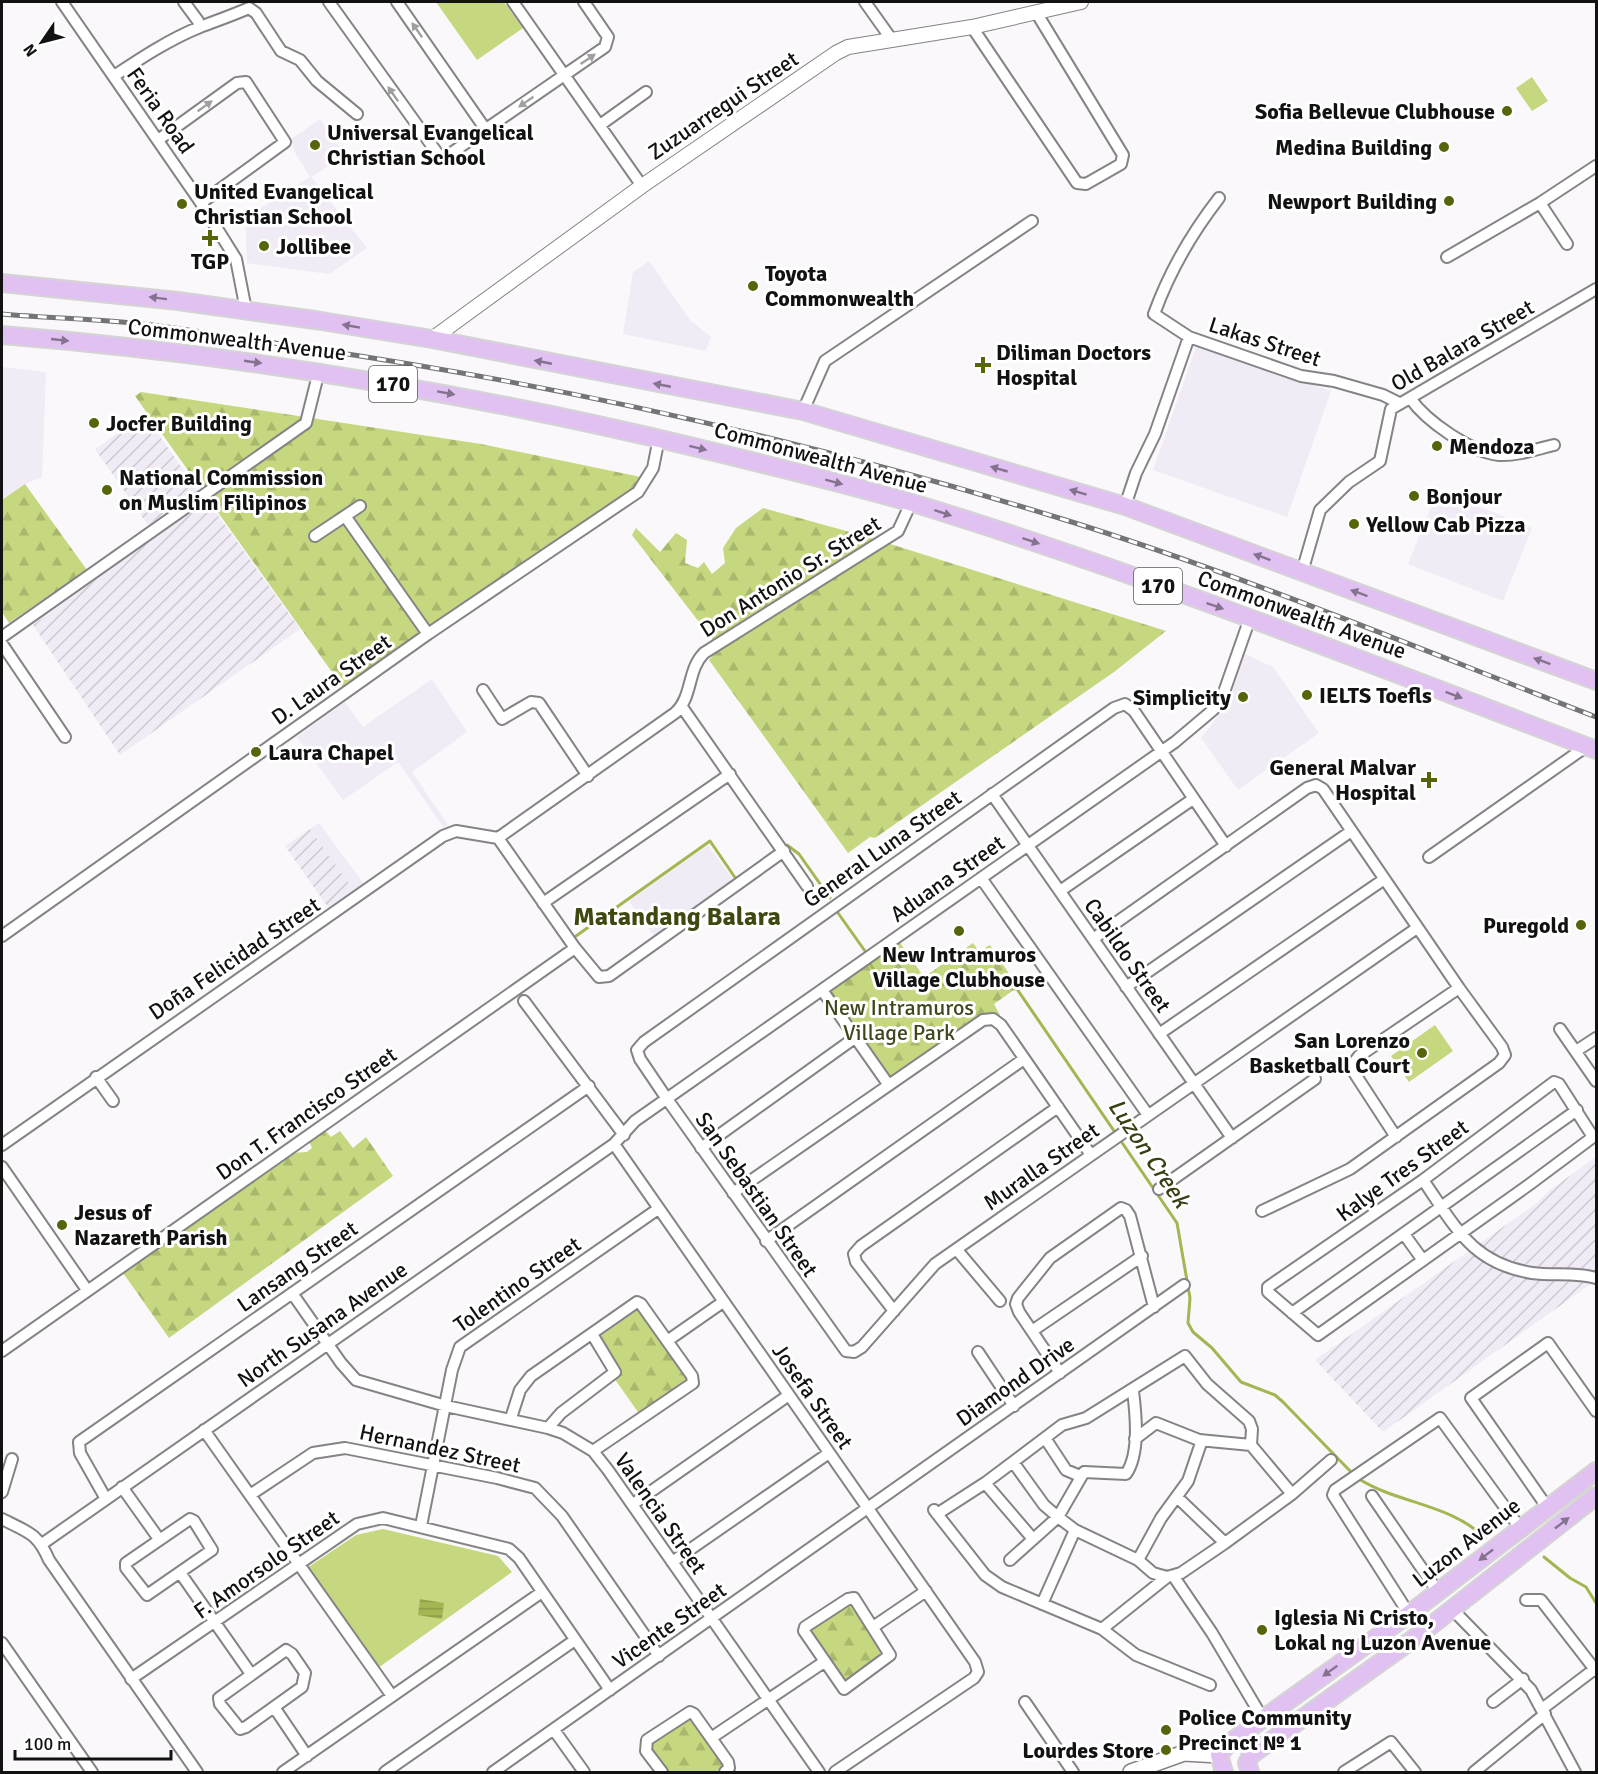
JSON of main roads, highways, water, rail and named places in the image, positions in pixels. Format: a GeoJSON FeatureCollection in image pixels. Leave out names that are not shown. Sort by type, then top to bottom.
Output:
{"type":"FeatureCollection","features":[{"type":"Feature","properties":{"kind":"main road","name":"Commonwealth Avenue"},"geometry":{"type":"LineString","coordinates":[[2,283],[246,310],[432,339],[803,411],[1125,506],[1596,681]]}},
{"type":"Feature","properties":{"kind":"main road","name":"Commonwealth Avenue"},"geometry":{"type":"LineString","coordinates":[[2,335],[169,351],[319,371],[520,407],[658,438],[911,503],[1051,548],[1250,618],[1592,748]]}},
{"type":"Feature","properties":{"kind":"main road","name":"Luzon Avenue"},"geometry":{"type":"LineString","coordinates":[[1582,1480],[1596,1465]]}},
{"type":"Feature","properties":{"kind":"main road","name":"Luzon Avenue"},"geometry":{"type":"LineString","coordinates":[[1219,1755],[1228,1744],[1409,1614],[1596,1471]]}},
{"type":"Feature","properties":{"kind":"main road","name":"Luzon Avenue"},"geometry":{"type":"LineString","coordinates":[[1249,1766],[1596,1496]]}},
{"type":"Feature","properties":{"kind":"main road"},"geometry":{"type":"LineString","coordinates":[[1131,1773],[1184,1754],[1219,1755],[1224,1773]]}},
{"type":"Feature","properties":{"kind":"waterway","name":"Luzon Creek"},"geometry":{"type":"LineString","coordinates":[[576,936],[710,841],[736,879],[739,877]]}},
{"type":"Feature","properties":{"kind":"waterway","name":"Luzon Creek"},"geometry":{"type":"LineString","coordinates":[[787,845],[799,854],[830,898]]}},
{"type":"Feature","properties":{"kind":"waterway","name":"Luzon Creek"},"geometry":{"type":"LineString","coordinates":[[838,913],[865,951]]}},
{"type":"Feature","properties":{"kind":"waterway","name":"Luzon Creek"},"geometry":{"type":"LineString","coordinates":[[870,964],[876,973],[891,982],[1017,989],[1177,1223],[1190,1298],[1188,1323],[1193,1332],[1212,1348],[1241,1382],[1275,1395],[1283,1402],[1353,1474]]}},
{"type":"Feature","properties":{"kind":"waterway","name":"Luzon Creek"},"geometry":{"type":"LineString","coordinates":[[1359,1479],[1391,1494],[1457,1518],[1485,1538]]}},
{"type":"Feature","properties":{"kind":"waterway","name":"Luzon Creek"},"geometry":{"type":"LineString","coordinates":[[1544,1557],[1570,1578],[1586,1587],[1596,1603]]}},
{"type":"Feature","properties":{"kind":"railway"},"geometry":{"type":"LineString","coordinates":[[2,314],[163,326],[402,363],[592,398],[780,441],[967,490],[1127,540],[1329,613],[1596,717]]}},
{"type":"Feature","properties":{"kind":"place","name":"Sofia Bellevue Clubhouse"},"geometry":{"type":"Point","coordinates":[1507,111]}},
{"type":"Feature","properties":{"kind":"place","name":"Universal Evangelical Christian School"},"geometry":{"type":"Point","coordinates":[315,145]}},
{"type":"Feature","properties":{"kind":"place","name":"Medina Building"},"geometry":{"type":"Point","coordinates":[1444,147]}},
{"type":"Feature","properties":{"kind":"place","name":"Newport Building"},"geometry":{"type":"Point","coordinates":[1449,201]}},
{"type":"Feature","properties":{"kind":"place","name":"United Evangelical Christian School"},"geometry":{"type":"Point","coordinates":[182,204]}},
{"type":"Feature","properties":{"kind":"place","name":"TGP"},"geometry":{"type":"Point","coordinates":[210,238]}},
{"type":"Feature","properties":{"kind":"place","name":"Jollibee"},"geometry":{"type":"Point","coordinates":[264,246]}},
{"type":"Feature","properties":{"kind":"place","name":"Toyota Commonwealth"},"geometry":{"type":"Point","coordinates":[753,286]}},
{"type":"Feature","properties":{"kind":"place","name":"Diliman Doctors Hospital"},"geometry":{"type":"Point","coordinates":[983,365]}},
{"type":"Feature","properties":{"kind":"place","name":"Jocfer Building"},"geometry":{"type":"Point","coordinates":[94,423]}},
{"type":"Feature","properties":{"kind":"place","name":"Mendoza"},"geometry":{"type":"Point","coordinates":[1437,446]}},
{"type":"Feature","properties":{"kind":"place","name":"National Commission on Muslim Filipinos"},"geometry":{"type":"Point","coordinates":[107,490]}},
{"type":"Feature","properties":{"kind":"place","name":"Bonjour"},"geometry":{"type":"Point","coordinates":[1414,496]}},
{"type":"Feature","properties":{"kind":"place","name":"Yellow Cab Pizza"},"geometry":{"type":"Point","coordinates":[1354,524]}},
{"type":"Feature","properties":{"kind":"place","name":"IELTS Toefls"},"geometry":{"type":"Point","coordinates":[1307,695]}},
{"type":"Feature","properties":{"kind":"place","name":"Simplicity"},"geometry":{"type":"Point","coordinates":[1243,697]}},
{"type":"Feature","properties":{"kind":"place","name":"Laura Chapel"},"geometry":{"type":"Point","coordinates":[256,752]}},
{"type":"Feature","properties":{"kind":"place","name":"General Malvar Hospital"},"geometry":{"type":"Point","coordinates":[1429,780]}},
{"type":"Feature","properties":{"kind":"place","name":"Puregold"},"geometry":{"type":"Point","coordinates":[1581,925]}},
{"type":"Feature","properties":{"kind":"place","name":"New Intramuros Village Clubhouse"},"geometry":{"type":"Point","coordinates":[959,931]}},
{"type":"Feature","properties":{"kind":"place","name":"San Lorenzo Basketball Court"},"geometry":{"type":"Point","coordinates":[1422,1053]}},
{"type":"Feature","properties":{"kind":"place","name":"Jesus of Nazareth Parish"},"geometry":{"type":"Point","coordinates":[62,1225]}},
{"type":"Feature","properties":{"kind":"place","name":"Iglesia Ni Cristo, Lokal ng Luzon Avenue"},"geometry":{"type":"Point","coordinates":[1262,1630]}},
{"type":"Feature","properties":{"kind":"place","name":"Police Community Precinct № 1"},"geometry":{"type":"Point","coordinates":[1166,1730]}},
{"type":"Feature","properties":{"kind":"place","name":"Lourdes Store"},"geometry":{"type":"Point","coordinates":[1166,1750]}},
{"type":"Feature","properties":{"kind":"district","name":"Matandang Balara"},"geometry":{"type":"Point","coordinates":[677,916]}},
{"type":"Feature","properties":{"kind":"park label","name":"New Intramuros Village Park"},"geometry":{"type":"Point","coordinates":[899,1020]}}]}
